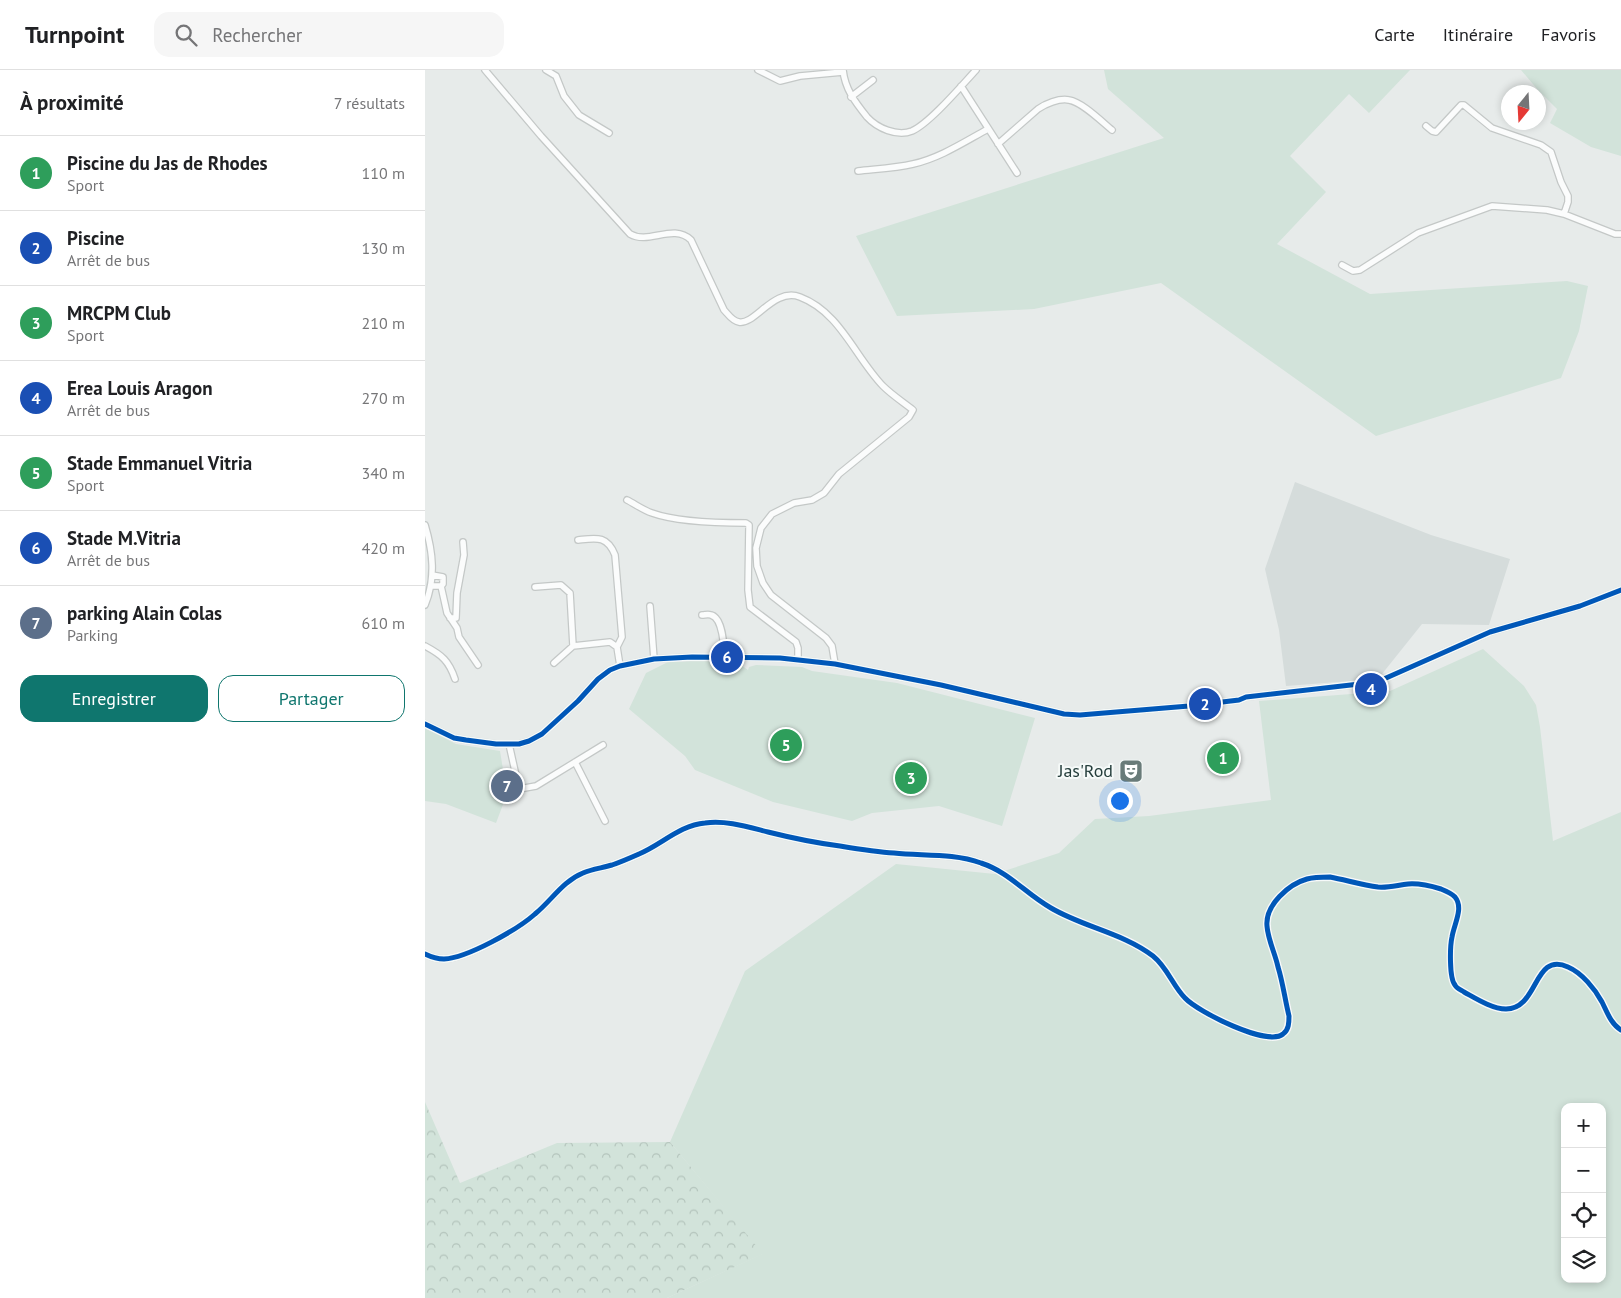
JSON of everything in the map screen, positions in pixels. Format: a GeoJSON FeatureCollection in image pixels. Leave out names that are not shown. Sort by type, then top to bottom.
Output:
{"type":"FeatureCollection","features":[{"type":"Feature","properties":{"kind":"street"},"geometry":{"type":"LineString","coordinates":[[485,70],[541,136],[630,234],[641,238],[675,233],[691,240],[724,310],[732,319],[739,322],[747,321],[775,300],[790,295],[800,297],[831,318],[883,386],[913,410],[909,417],[839,474],[824,492],[812,500],[794,503],[772,514],[761,528],[756,548],[757,566],[763,583],[771,595],[826,638],[832,646],[835,664]]}},
{"type":"Feature","properties":{"kind":"street"},"geometry":{"type":"LineString","coordinates":[[547,70],[556,76],[564,96],[579,115],[609,133]]}},
{"type":"Feature","properties":{"kind":"street"},"geometry":{"type":"LineString","coordinates":[[757,70],[780,81],[800,76],[843,71],[845,84],[851,97],[871,121],[884,130],[903,132],[911,131],[919,126],[976,70]]}},
{"type":"Feature","properties":{"kind":"street"},"geometry":{"type":"LineString","coordinates":[[800,76],[803,70]]}},
{"type":"Feature","properties":{"kind":"street"},"geometry":{"type":"LineString","coordinates":[[851,97],[873,80]]}},
{"type":"Feature","properties":{"kind":"street"},"geometry":{"type":"LineString","coordinates":[[961,86],[1017,173]]}},
{"type":"Feature","properties":{"kind":"street"},"geometry":{"type":"LineString","coordinates":[[998,144],[1038,109],[1063,100],[1069,100],[1087,110],[1112,130]]}},
{"type":"Feature","properties":{"kind":"street"},"geometry":{"type":"LineString","coordinates":[[1426,126],[1436,132],[1464,105],[1492,128],[1548,149],[1554,158],[1561,182],[1568,196],[1564,214]]}},
{"type":"Feature","properties":{"kind":"street"},"geometry":{"type":"LineString","coordinates":[[858,172],[924,161],[942,154],[988,129]]}},
{"type":"Feature","properties":{"kind":"street"},"geometry":{"type":"LineString","coordinates":[[1341,265],[1353,271],[1359,270],[1419,233],[1492,206],[1547,210],[1621,234]]}},
{"type":"Feature","properties":{"kind":"street"},"geometry":{"type":"LineString","coordinates":[[627,500],[650,512],[670,518],[720,523],[746,523],[749,525],[750,607],[796,642],[798,659]]}},
{"type":"Feature","properties":{"kind":"street"},"geometry":{"type":"LineString","coordinates":[[425,525],[433,558],[433,575],[425,604]]}},
{"type":"Feature","properties":{"kind":"street"},"geometry":{"type":"LineString","coordinates":[[578,540],[593,538],[603,540],[612,548],[615,555],[622,637],[617,647],[619,666]]}},
{"type":"Feature","properties":{"kind":"street"},"geometry":{"type":"LineString","coordinates":[[450,618],[456,618],[463,542]]}},
{"type":"Feature","properties":{"kind":"street"},"geometry":{"type":"LineString","coordinates":[[433,575],[443,577],[443,584],[441,586],[447,613],[478,665]]}},
{"type":"Feature","properties":{"kind":"street"},"geometry":{"type":"LineString","coordinates":[[535,587],[561,585],[570,594],[573,646]]}},
{"type":"Feature","properties":{"kind":"street"},"geometry":{"type":"LineString","coordinates":[[431,586],[441,586]]}},
{"type":"Feature","properties":{"kind":"street"},"geometry":{"type":"LineString","coordinates":[[425,724],[454,738],[488,743],[519,744],[542,734],[610,670],[619,666],[654,659],[692,657],[798,659],[835,664],[941,685],[1064,714],[1189,706],[1239,700],[1247,697],[1377,682],[1490,632],[1580,606],[1621,590]]}},
{"type":"Feature","properties":{"kind":"street"},"geometry":{"type":"LineString","coordinates":[[650,606],[654,659]]}},
{"type":"Feature","properties":{"kind":"street"},"geometry":{"type":"LineString","coordinates":[[703,615],[711,615],[719,622],[724,642],[725,657]]}},
{"type":"Feature","properties":{"kind":"street"},"geometry":{"type":"LineString","coordinates":[[554,663],[573,646],[611,642],[617,647]]}},
{"type":"Feature","properties":{"kind":"street"},"geometry":{"type":"LineString","coordinates":[[425,646],[439,654],[451,666],[455,680]]}},
{"type":"Feature","properties":{"kind":"street"},"geometry":{"type":"LineString","coordinates":[[509,744],[519,789],[536,786],[603,745]]}},
{"type":"Feature","properties":{"kind":"street"},"geometry":{"type":"LineString","coordinates":[[575,762],[605,821]]}},
{"type":"Feature","properties":{"kind":"street"},"geometry":{"type":"LineString","coordinates":[[425,954],[437,959],[446,959],[468,953],[513,930],[535,915],[565,883],[574,877],[588,871],[613,865],[645,852],[693,825],[715,822],[838,846],[892,853],[950,856],[981,863],[1000,871],[1049,907],[1068,918],[1126,940],[1153,956],[1161,963],[1185,998],[1198,1009],[1229,1025],[1270,1037],[1283,1034],[1289,1023],[1278,967],[1266,924],[1270,911],[1285,891],[1306,879],[1322,877],[1376,887],[1425,885],[1449,892],[1455,897],[1458,904],[1459,911],[1451,941],[1451,977],[1455,986],[1463,992],[1495,1007],[1507,1009],[1519,1006],[1529,997],[1538,978],[1546,968],[1554,966],[1567,967],[1579,974],[1593,989],[1613,1024],[1621,1030]]}},
{"type":"Feature","properties":{"kind":"shaded area"},"geometry":{"type":"Polygon","coordinates":[[[1295,482],[1431,535],[1510,559],[1489,625],[1422,624],[1378,679],[1286,686],[1279,630],[1265,569],[1295,482]]]}},
{"type":"Feature","properties":{"kind":"green space"},"geometry":{"type":"Polygon","coordinates":[[[1104,70],[1410,70],[1369,113],[1349,94],[1290,156],[1326,192],[1277,244],[1370,294],[1567,281],[1588,286],[1579,331],[1561,378],[1376,436],[1161,283],[1034,309],[897,316],[856,236],[1164,138],[1108,89],[1104,70]]]}},
{"type":"Feature","properties":{"kind":"green space"},"geometry":{"type":"Polygon","coordinates":[[[1521,70],[1621,70],[1621,156],[1591,147],[1550,123],[1557,109],[1546,98],[1546,85],[1534,85],[1521,70]]]}},
{"type":"Feature","properties":{"kind":"green space"},"geometry":{"type":"Polygon","coordinates":[[[1483,649],[1524,686],[1536,705],[1553,841],[1621,812],[1621,1298],[667,1298],[762,1254],[670,1142],[745,971],[896,864],[995,874],[1059,853],[1095,819],[1149,816],[1271,800],[1259,701],[1390,691],[1483,649]]]}},
{"type":"Feature","properties":{"kind":"green space"},"geometry":{"type":"Polygon","coordinates":[[[713,660],[738,663],[748,670],[749,667],[756,665],[802,667],[812,671],[897,683],[1035,718],[1002,826],[939,806],[872,813],[852,821],[773,802],[695,770],[685,756],[629,709],[646,673],[668,662],[713,660]]]}},
{"type":"Feature","properties":{"kind":"green space"},"geometry":{"type":"Polygon","coordinates":[[[425,728],[456,744],[500,751],[507,794],[496,823],[446,804],[425,801],[425,728]]]}},
{"type":"Feature","properties":{"kind":"green space"},"geometry":{"type":"Polygon","coordinates":[[[425,1102],[460,1183],[557,1143],[670,1142],[763,1254],[667,1298],[425,1298],[425,1102]]]}},
{"type":"Feature","properties":{"kind":"cycle path"},"geometry":{"type":"LineString","coordinates":[[425,724],[454,738],[496,744],[519,744],[542,734],[578,701],[598,679],[610,670],[654,659],[692,657],[780,658],[835,664],[941,685],[1064,714],[1080,715],[1189,706],[1239,700],[1246,697],[1377,682],[1490,632],[1580,606],[1621,590]]}},
{"type":"Feature","properties":{"kind":"cycle path"},"geometry":{"type":"LineString","coordinates":[[425,954],[434,958],[444,959],[478,949],[527,920],[576,876],[590,870],[615,864],[636,855],[687,827],[721,822],[822,843],[881,852],[938,855],[981,863],[1000,872],[1063,915],[1129,941],[1141,948],[1158,960],[1177,988],[1192,1004],[1233,1026],[1263,1036],[1275,1037],[1283,1034],[1289,1023],[1281,979],[1267,926],[1270,910],[1280,896],[1300,882],[1310,878],[1321,877],[1330,877],[1378,887],[1421,884],[1448,892],[1458,901],[1459,911],[1452,937],[1450,954],[1453,981],[1457,988],[1478,1000],[1501,1009],[1517,1007],[1525,1000],[1542,973],[1548,967],[1557,964],[1568,967],[1583,977],[1599,997],[1612,1021],[1621,1030]]}},
{"type":"Feature","properties":{"kind":"place","name":"Stade M.Vitria"},"geometry":{"type":"Point","coordinates":[727,657]}},
{"type":"Feature","properties":{"kind":"place","name":"Erea Louis Aragon"},"geometry":{"type":"Point","coordinates":[1371,689]}},
{"type":"Feature","properties":{"kind":"place","name":"Piscine"},"geometry":{"type":"Point","coordinates":[1205,704]}},
{"type":"Feature","properties":{"kind":"place","name":"Stade Emmanuel Vitria"},"geometry":{"type":"Point","coordinates":[786,745]}},
{"type":"Feature","properties":{"kind":"place","name":"Piscine du Jas de Rhodes"},"geometry":{"type":"Point","coordinates":[1223,758]}},
{"type":"Feature","properties":{"kind":"place","name":"Jas'Rod"},"geometry":{"type":"Point","coordinates":[1131,771]}},
{"type":"Feature","properties":{"kind":"place","name":"MRCPM Club"},"geometry":{"type":"Point","coordinates":[911,778]}},
{"type":"Feature","properties":{"kind":"place","name":"parking Alain Colas"},"geometry":{"type":"Point","coordinates":[507,786]}}]}
